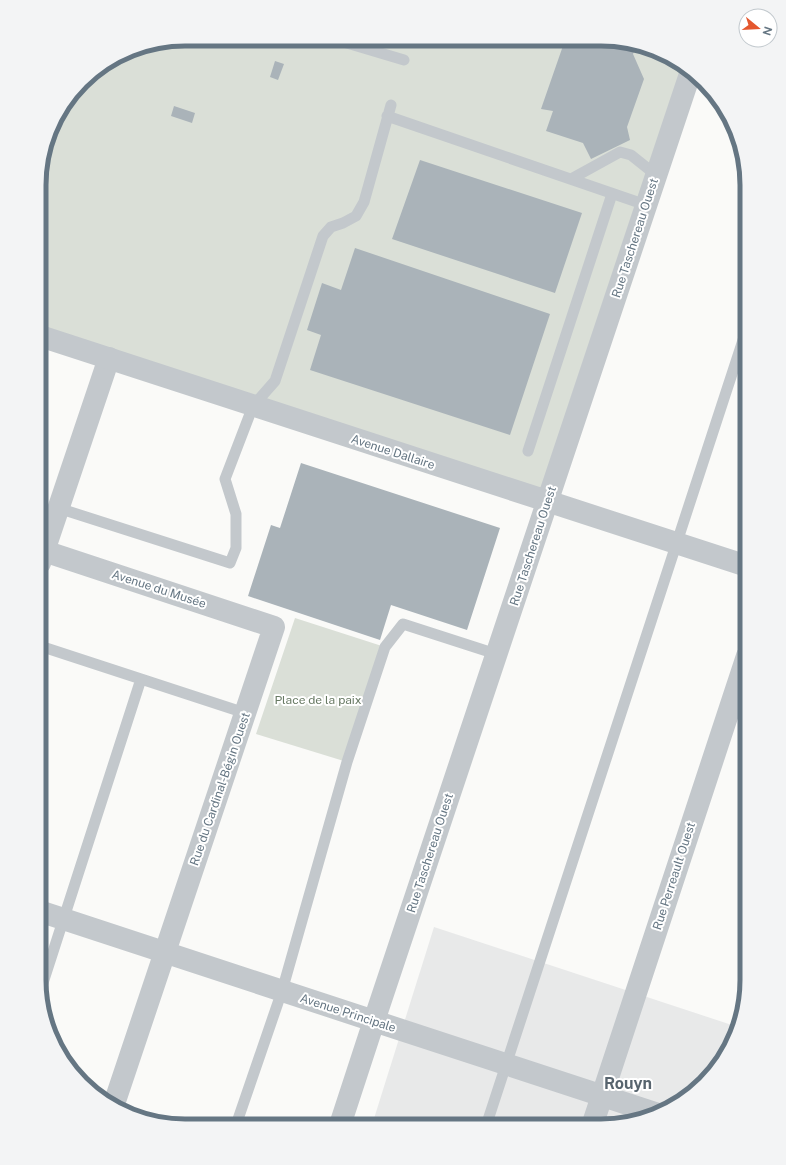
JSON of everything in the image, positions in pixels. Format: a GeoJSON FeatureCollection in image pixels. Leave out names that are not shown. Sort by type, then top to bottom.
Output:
{"type":"FeatureCollection","features":[{"type":"Feature","properties":{"kind":"street","name":"Rue Taschereau Ouest"},"geometry":{"type":"LineString","coordinates":[[342,1119],[689,78]]}},
{"type":"Feature","properties":{"kind":"street","name":"Avenue Dallaire"},"geometry":{"type":"LineString","coordinates":[[46,338],[740,564]]}},
{"type":"Feature","properties":{"kind":"street"},"geometry":{"type":"LineString","coordinates":[[46,545],[109,358]]}},
{"type":"Feature","properties":{"kind":"street","name":"Avenue du Musée"},"geometry":{"type":"LineString","coordinates":[[46,558],[274,627]]}},
{"type":"Feature","properties":{"kind":"street","name":"Rue du Cardinal-Bégin Ouest"},"geometry":{"type":"LineString","coordinates":[[115,1100],[274,627]]}},
{"type":"Feature","properties":{"kind":"street","name":"Rue Perreault Ouest"},"geometry":{"type":"LineString","coordinates":[[594,1119],[740,677]]}},
{"type":"Feature","properties":{"kind":"street","name":"Avenue Principale"},"geometry":{"type":"LineString","coordinates":[[46,913],[648,1111]]}},
{"type":"Feature","properties":{"kind":"lane"},"geometry":{"type":"LineString","coordinates":[[358,46],[404,60]]}},
{"type":"Feature","properties":{"kind":"lane"},"geometry":{"type":"LineString","coordinates":[[58,508],[230,563],[236,548],[236,514],[225,479],[253,406],[274,381],[322,236],[331,227],[356,216],[364,202],[391,105]]}},
{"type":"Feature","properties":{"kind":"lane"},"geometry":{"type":"LineString","coordinates":[[387,116],[646,205]]}},
{"type":"Feature","properties":{"kind":"lane"},"geometry":{"type":"LineString","coordinates":[[571,179],[620,152],[631,155],[656,175]]}},
{"type":"Feature","properties":{"kind":"lane"},"geometry":{"type":"LineString","coordinates":[[528,451],[612,194]]}},
{"type":"Feature","properties":{"kind":"lane"},"geometry":{"type":"LineString","coordinates":[[488,1119],[740,350]]}},
{"type":"Feature","properties":{"kind":"lane"},"geometry":{"type":"LineString","coordinates":[[238,1119],[282,991],[348,762],[385,647],[403,624],[496,654]]}},
{"type":"Feature","properties":{"kind":"lane"},"geometry":{"type":"LineString","coordinates":[[46,648],[245,713]]}},
{"type":"Feature","properties":{"kind":"lane"},"geometry":{"type":"LineString","coordinates":[[46,974],[141,679]]}},
{"type":"Feature","properties":{"kind":"shaded area"},"geometry":{"type":"Polygon","coordinates":[[[434,927],[732,1025],[721,1050],[711,1065],[699,1078],[686,1090],[671,1100],[646,1112],[610,1119],[374,1119],[434,927]]]}},
{"type":"Feature","properties":{"kind":"green space"},"geometry":{"type":"Polygon","coordinates":[[[176,46],[619,47],[654,57],[671,65],[686,75],[687,76],[543,492],[46,330],[47,167],[53,140],[60,123],[80,93],[93,80],[115,65],[140,53],[176,46]]]}},
{"type":"Feature","properties":{"kind":"green space","name":"Place de la paix"},"geometry":{"type":"Polygon","coordinates":[[[295,618],[385,647],[347,762],[256,734],[295,618]]]}},
{"type":"Feature","properties":{"kind":"building"},"geometry":{"type":"Polygon","coordinates":[[[563,46],[619,47],[635,50],[633,54],[644,79],[627,127],[630,140],[591,159],[583,143],[546,131],[553,111],[541,109],[563,46]]]}},
{"type":"Feature","properties":{"kind":"building"},"geometry":{"type":"Polygon","coordinates":[[[275,61],[284,64],[278,80],[270,77],[275,61]]]}},
{"type":"Feature","properties":{"kind":"building"},"geometry":{"type":"Polygon","coordinates":[[[174,106],[195,113],[192,123],[171,116],[174,106]]]}},
{"type":"Feature","properties":{"kind":"building"},"geometry":{"type":"Polygon","coordinates":[[[420,160],[582,213],[555,293],[392,239],[420,160]]]}},
{"type":"Feature","properties":{"kind":"building"},"geometry":{"type":"Polygon","coordinates":[[[355,248],[550,314],[510,435],[310,370],[321,335],[307,330],[322,283],[341,290],[355,248]]]}},
{"type":"Feature","properties":{"kind":"building"},"geometry":{"type":"Polygon","coordinates":[[[301,463],[500,528],[467,630],[391,605],[380,640],[248,596],[271,525],[280,528],[301,463]]]}},
{"type":"Feature","properties":{"kind":"district","name":"Rouyn"},"geometry":{"type":"Point","coordinates":[628,1083]}}]}
